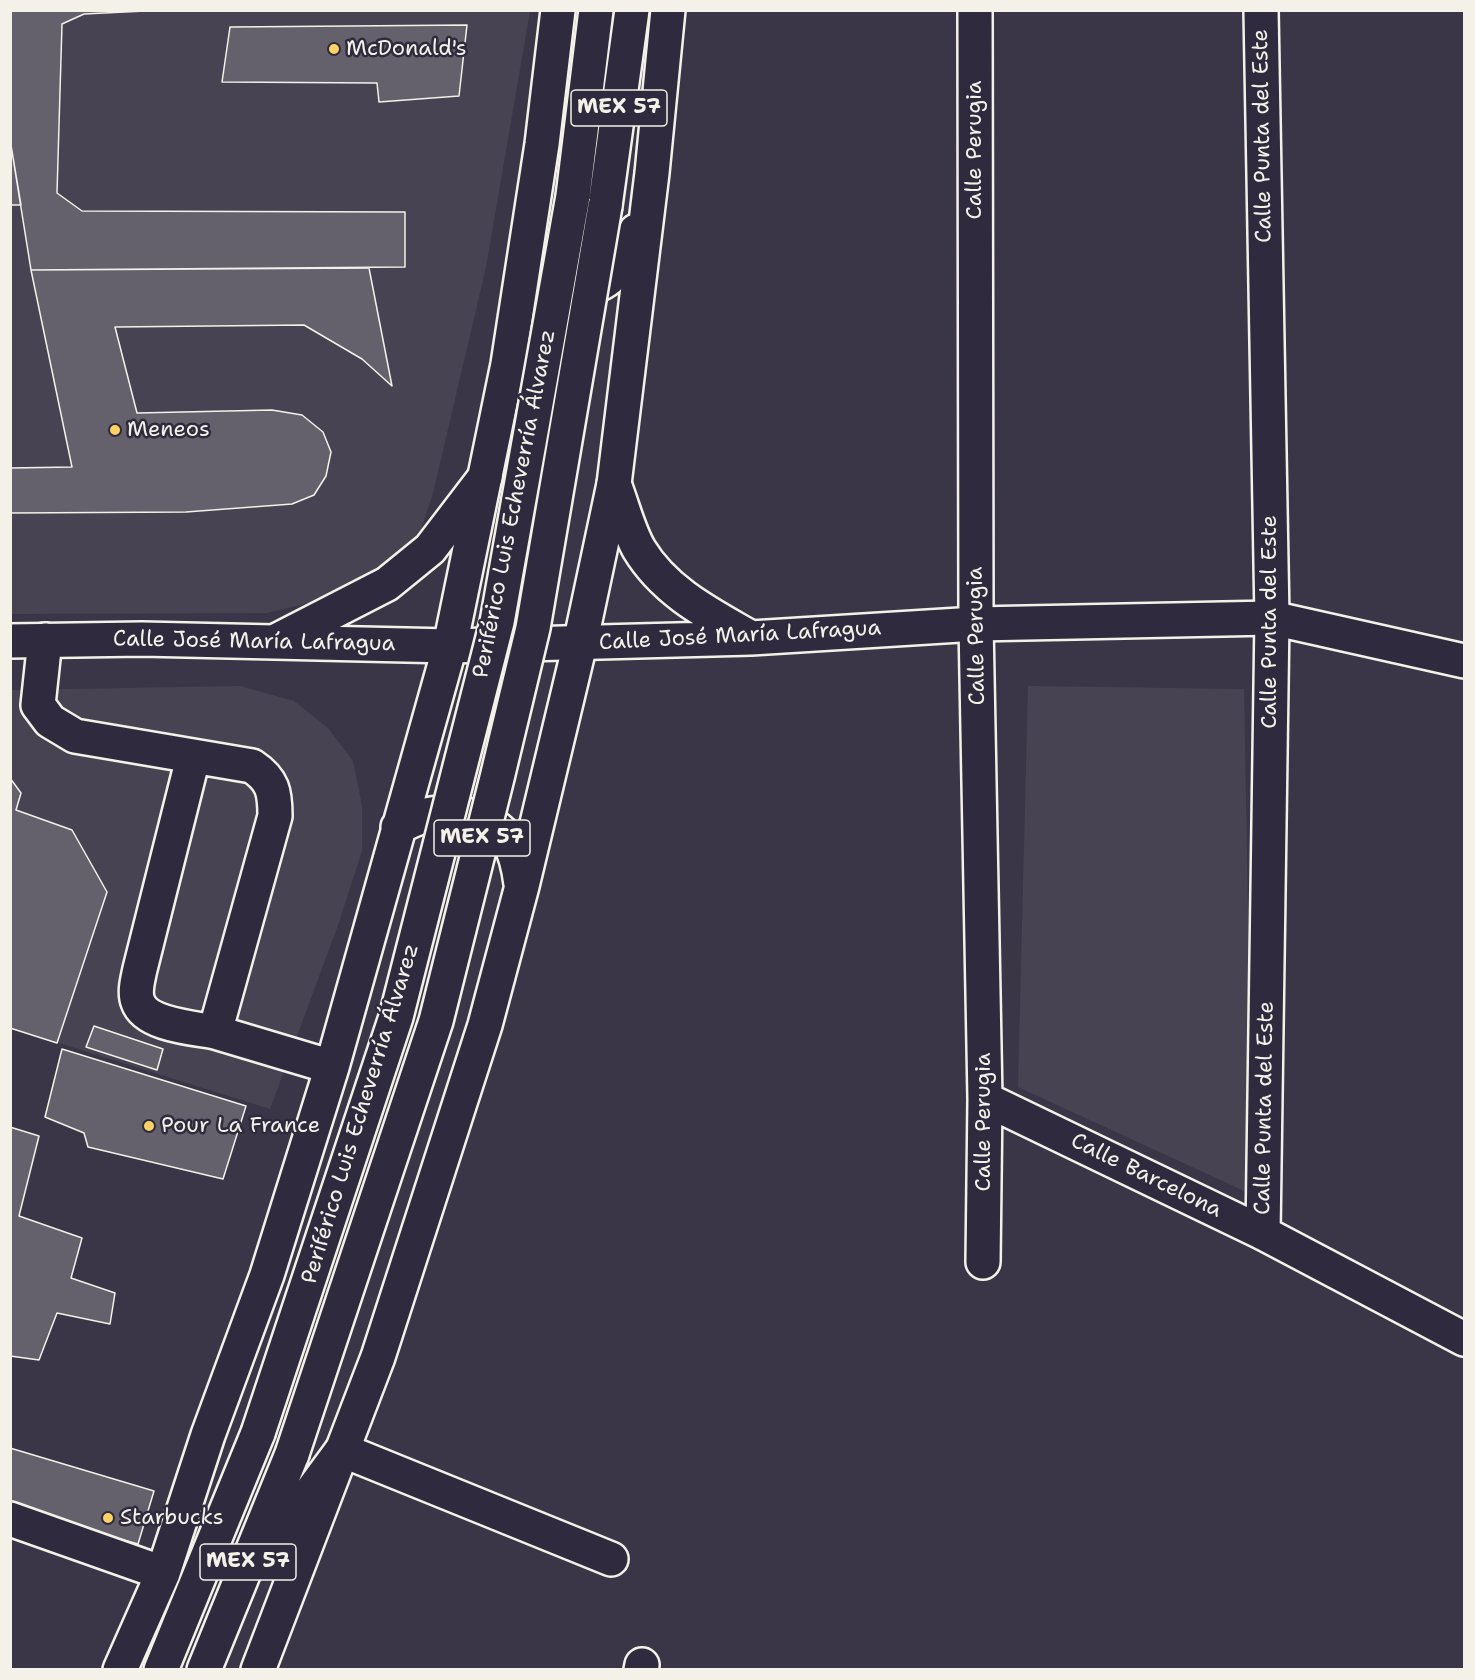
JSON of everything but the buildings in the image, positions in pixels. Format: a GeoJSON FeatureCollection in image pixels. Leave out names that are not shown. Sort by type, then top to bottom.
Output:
{"type":"FeatureCollection","features":[{"type":"Feature","properties":{"kind":"main road"},"geometry":{"type":"LineString","coordinates":[[120,1670],[163,1572],[208,1435],[267,1275],[332,1067],[450,646],[508,364],[558,10]]}},
{"type":"Feature","properties":{"kind":"main road","name":"Periférico Luis Echeverría Álvarez"},"geometry":{"type":"LineString","coordinates":[[161,1670],[258,1433],[396,1017],[491,646],[573,196],[596,10]]}},
{"type":"Feature","properties":{"kind":"main road","name":"Periférico Luis Echeverría Álvarez"},"geometry":{"type":"LineString","coordinates":[[204,1670],[292,1454],[436,1021],[533,628],[605,206],[632,10]]}},
{"type":"Feature","properties":{"kind":"main road"},"geometry":{"type":"LineString","coordinates":[[258,1670],[378,1357],[485,1025],[522,886],[580,644],[614,484],[652,173],[668,10]]}},
{"type":"Feature","properties":{"kind":"main road","name":"Calle Perugia"},"geometry":{"type":"LineString","coordinates":[[975,10],[976,624],[985,1099],[983,1262]]}},
{"type":"Feature","properties":{"kind":"main road","name":"Calle Punta del Este"},"geometry":{"type":"LineString","coordinates":[[1261,10],[1272,618],[1263,1233]]}},
{"type":"Feature","properties":{"kind":"main road"},"geometry":{"type":"LineString","coordinates":[[539,156],[544,220],[552,258],[567,286],[590,287],[609,279],[626,258],[652,173]]}},
{"type":"Feature","properties":{"kind":"main road"},"geometry":{"type":"LineString","coordinates":[[275,641],[387,584],[430,549],[485,477]]}},
{"type":"Feature","properties":{"kind":"main road"},"geometry":{"type":"LineString","coordinates":[[614,484],[639,548],[666,583],[688,601],[751,638]]}},
{"type":"Feature","properties":{"kind":"main road","name":"Calle José María Lafragua"},"geometry":{"type":"LineString","coordinates":[[10,641],[142,639],[450,646],[580,644],[751,638],[976,624],[1272,618],[1464,660]]}},
{"type":"Feature","properties":{"kind":"main road"},"geometry":{"type":"LineString","coordinates":[[45,640],[38,705],[50,721],[75,736],[193,758],[252,766],[264,774],[273,785],[275,816],[215,1032]]}},
{"type":"Feature","properties":{"kind":"main road"},"geometry":{"type":"LineString","coordinates":[[193,758],[140,969],[137,1000],[143,1012],[172,1024],[215,1032],[332,1067]]}},
{"type":"Feature","properties":{"kind":"main road"},"geometry":{"type":"LineString","coordinates":[[398,827],[424,815],[458,813],[497,827],[508,840],[517,858],[522,886]]}},
{"type":"Feature","properties":{"kind":"main road","name":"Calle Barcelona"},"geometry":{"type":"LineString","coordinates":[[985,1099],[1263,1233],[1464,1339]]}},
{"type":"Feature","properties":{"kind":"main road"},"geometry":{"type":"LineString","coordinates":[[342,1450],[611,1559]]}},
{"type":"Feature","properties":{"kind":"main road"},"geometry":{"type":"LineString","coordinates":[[234,1596],[342,1450]]}},
{"type":"Feature","properties":{"kind":"main road"},"geometry":{"type":"LineString","coordinates":[[10,1520],[163,1572]]}},
{"type":"Feature","properties":{"kind":"shaded area"},"geometry":{"type":"Polygon","coordinates":[[[10,11],[530,11],[486,267],[433,493],[412,557],[342,595],[267,613],[11,614],[10,11]]]}},
{"type":"Feature","properties":{"kind":"shaded area"},"geometry":{"type":"Polygon","coordinates":[[[240,686],[294,701],[328,728],[353,761],[362,806],[362,851],[337,928],[270,1109],[11,1028],[10,690],[240,686]]]}},
{"type":"Feature","properties":{"kind":"shaded area"},"geometry":{"type":"Polygon","coordinates":[[[1028,686],[1244,689],[1253,1195],[1018,1087],[1028,686]]]}},
{"type":"Feature","properties":{"kind":"place","name":"McDonald's"},"geometry":{"type":"Point","coordinates":[334,49]}},
{"type":"Feature","properties":{"kind":"place","name":"Meneos"},"geometry":{"type":"Point","coordinates":[115,430]}},
{"type":"Feature","properties":{"kind":"place","name":"Pour La France"},"geometry":{"type":"Point","coordinates":[149,1126]}},
{"type":"Feature","properties":{"kind":"place","name":"Starbucks"},"geometry":{"type":"Point","coordinates":[108,1518]}}]}
